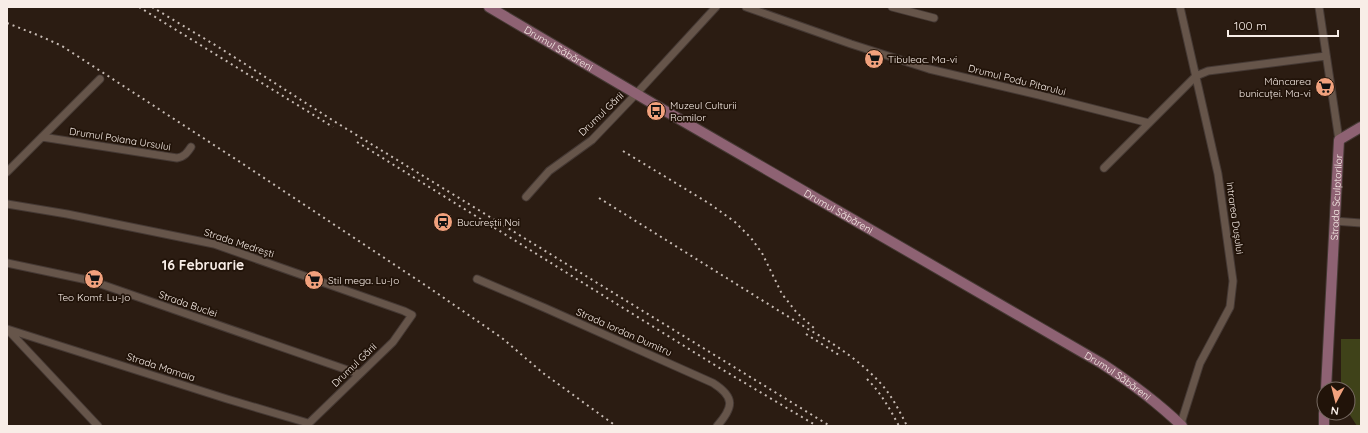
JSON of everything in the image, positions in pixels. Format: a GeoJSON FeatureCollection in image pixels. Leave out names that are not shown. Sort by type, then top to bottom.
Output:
{"type":"FeatureCollection","features":[{"type":"Feature","properties":{"kind":"main road","name":"Drumul Săbăreni"},"geometry":{"type":"LineString","coordinates":[[489,7],[636,94],[1101,363],[1137,387],[1182,426]]}},
{"type":"Feature","properties":{"kind":"main road"},"geometry":{"type":"LineString","coordinates":[[1339,140],[1361,127]]}},
{"type":"Feature","properties":{"kind":"main road","name":"Strada Sculptorilor"},"geometry":{"type":"LineString","coordinates":[[1326,381],[1339,140]]}},
{"type":"Feature","properties":{"kind":"street","name":"Drumul Gării"},"geometry":{"type":"LineString","coordinates":[[526,197],[549,171],[592,140],[716,7]]}},
{"type":"Feature","properties":{"kind":"street","name":"Drumul Podu Pitarului"},"geometry":{"type":"LineString","coordinates":[[746,7],[851,44],[929,69],[1149,123]]}},
{"type":"Feature","properties":{"kind":"street"},"geometry":{"type":"LineString","coordinates":[[892,7],[934,18]]}},
{"type":"Feature","properties":{"kind":"street","name":"Intrarea Dușului"},"geometry":{"type":"LineString","coordinates":[[1180,7],[1218,174],[1234,282],[1230,307],[1200,363],[1182,420],[1182,426]]}},
{"type":"Feature","properties":{"kind":"street","name":"Strada Sculptorilor"},"geometry":{"type":"LineString","coordinates":[[1319,7],[1339,140]]}},
{"type":"Feature","properties":{"kind":"street"},"geometry":{"type":"LineString","coordinates":[[1104,168],[1196,76],[1208,71],[1326,56]]}},
{"type":"Feature","properties":{"kind":"street"},"geometry":{"type":"LineString","coordinates":[[7,172],[100,79]]}},
{"type":"Feature","properties":{"kind":"street","name":"Drumul Poiana Ursului"},"geometry":{"type":"LineString","coordinates":[[42,137],[177,158],[186,154],[191,147]]}},
{"type":"Feature","properties":{"kind":"street","name":"Strada Medrești"},"geometry":{"type":"LineString","coordinates":[[7,204],[67,214],[214,244],[404,311],[412,316]]}},
{"type":"Feature","properties":{"kind":"street"},"geometry":{"type":"LineString","coordinates":[[1334,221],[1361,223]]}},
{"type":"Feature","properties":{"kind":"street","name":"Strada Buclei"},"geometry":{"type":"LineString","coordinates":[[7,262],[92,281],[359,374]]}},
{"type":"Feature","properties":{"kind":"street","name":"Strada Iordan Dumitru"},"geometry":{"type":"LineString","coordinates":[[477,279],[713,382],[723,389],[730,400],[727,413],[717,426]]}},
{"type":"Feature","properties":{"kind":"street","name":"Drumul Gării"},"geometry":{"type":"LineString","coordinates":[[307,425],[396,338],[412,316]]}},
{"type":"Feature","properties":{"kind":"street"},"geometry":{"type":"LineString","coordinates":[[7,329],[98,426]]}},
{"type":"Feature","properties":{"kind":"street","name":"Strada Mamaia"},"geometry":{"type":"LineString","coordinates":[[7,329],[307,425]]}},
{"type":"Feature","properties":{"kind":"green space"},"geometry":{"type":"Polygon","coordinates":[[[1341,339],[1361,339],[1361,426],[1357,426],[1354,421],[1356,421],[1356,381],[1341,381],[1341,339]]]}},
{"type":"Feature","properties":{"kind":"railway"},"geometry":{"type":"LineString","coordinates":[[139,7],[333,127]]}},
{"type":"Feature","properties":{"kind":"railway"},"geometry":{"type":"LineString","coordinates":[[152,7],[220,48],[337,123],[830,426]]}},
{"type":"Feature","properties":{"kind":"railway"},"geometry":{"type":"LineString","coordinates":[[7,23],[62,46],[240,162],[502,338],[543,373],[616,426]]}},
{"type":"Feature","properties":{"kind":"railway"},"geometry":{"type":"LineString","coordinates":[[357,142],[713,364],[817,426]]}},
{"type":"Feature","properties":{"kind":"railway"},"geometry":{"type":"LineString","coordinates":[[623,151],[710,204],[735,222],[751,238],[762,253],[782,294],[797,313],[814,328]]}},
{"type":"Feature","properties":{"kind":"railway"},"geometry":{"type":"LineString","coordinates":[[599,198],[848,354],[883,386],[893,400],[907,426]]}},
{"type":"Feature","properties":{"kind":"railway"},"geometry":{"type":"LineString","coordinates":[[806,334],[839,355]]}},
{"type":"Feature","properties":{"kind":"railway"},"geometry":{"type":"LineString","coordinates":[[867,379],[889,407],[899,426]]}},
{"type":"Feature","properties":{"kind":"place","name":"Tibuleac. Ma-vi"},"geometry":{"type":"Point","coordinates":[874,59]}},
{"type":"Feature","properties":{"kind":"place","name":"Mâncarea bunicuței. Ma-vi"},"geometry":{"type":"Point","coordinates":[1325,87]}},
{"type":"Feature","properties":{"kind":"place","name":"Muzeul Culturii Romilor"},"geometry":{"type":"Point","coordinates":[656,111]}},
{"type":"Feature","properties":{"kind":"place","name":"Bucureștii Noi"},"geometry":{"type":"Point","coordinates":[443,222]}},
{"type":"Feature","properties":{"kind":"place","name":"Teo Komf. Lu-jo"},"geometry":{"type":"Point","coordinates":[94,279]}},
{"type":"Feature","properties":{"kind":"place","name":"Stil mega. Lu-jo"},"geometry":{"type":"Point","coordinates":[314,280]}},
{"type":"Feature","properties":{"kind":"district","name":"16 Februarie"},"geometry":{"type":"Point","coordinates":[203,265]}}]}
